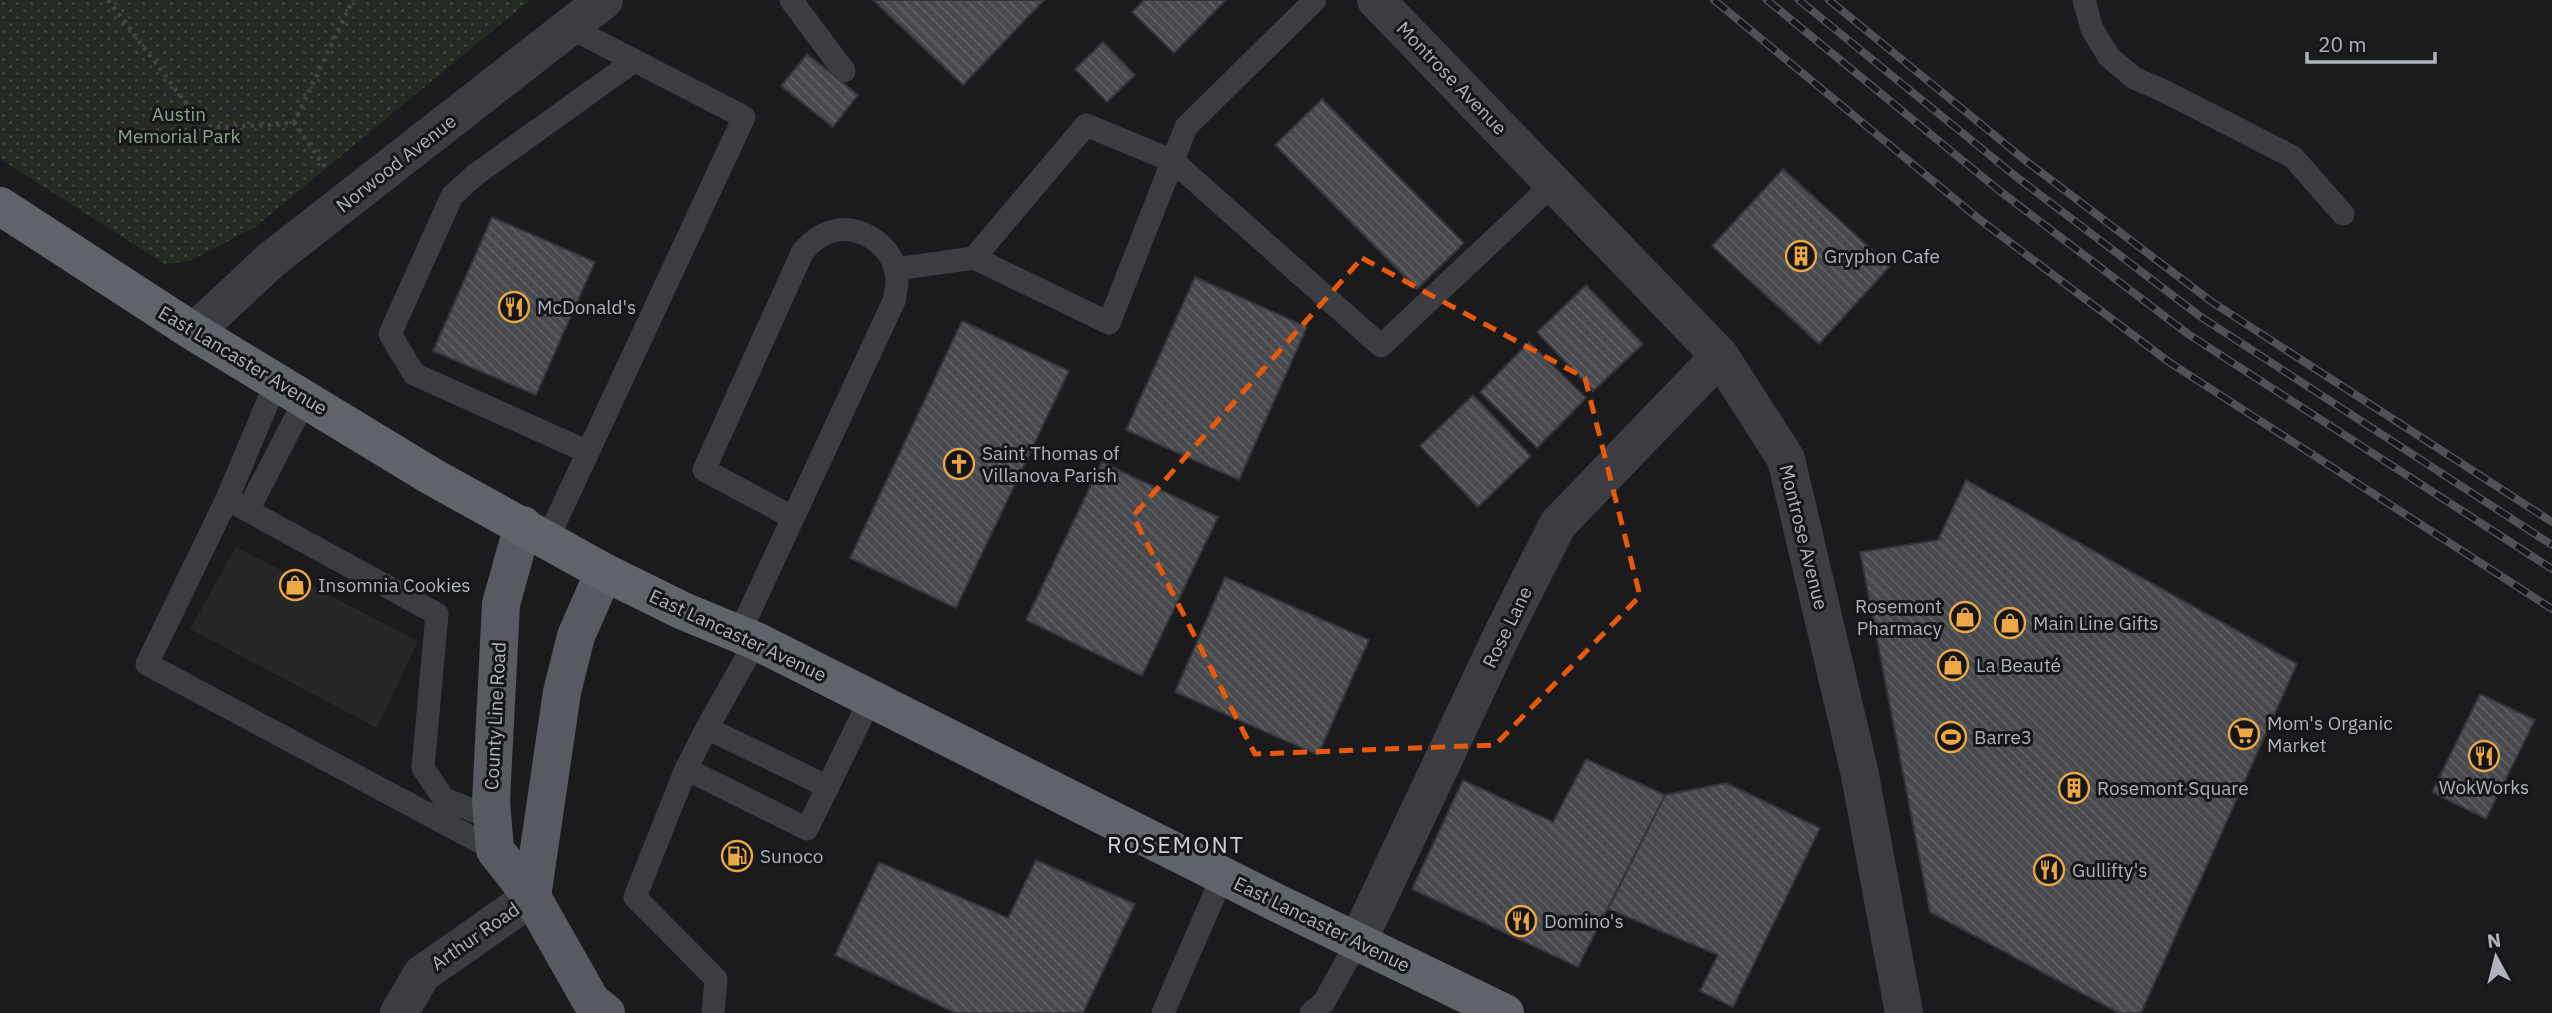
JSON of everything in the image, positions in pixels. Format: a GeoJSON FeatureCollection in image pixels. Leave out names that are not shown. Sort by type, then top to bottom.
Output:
{"type":"FeatureCollection","features":[{"type":"Feature","properties":{"kind":"highway","name":"East Lancaster Avenue"},"geometry":{"type":"LineString","coordinates":[[0,206],[194,332],[292,389],[431,476],[604,572],[682,611],[747,637],[1505,1013]]}},
{"type":"Feature","properties":{"kind":"main road","name":"County Line Road"},"geometry":{"type":"LineString","coordinates":[[493,834],[500,604],[535,532]]}},
{"type":"Feature","properties":{"kind":"main road"},"geometry":{"type":"LineString","coordinates":[[532,897],[562,692],[576,636],[604,572]]}},
{"type":"Feature","properties":{"kind":"main road"},"geometry":{"type":"LineString","coordinates":[[493,834],[591,1001],[606,1013]]}},
{"type":"Feature","properties":{"kind":"street","name":"Norwood Avenue"},"geometry":{"type":"LineString","coordinates":[[194,332],[271,260],[604,0]]}},
{"type":"Feature","properties":{"kind":"street","name":"Montrose Avenue"},"geometry":{"type":"LineString","coordinates":[[1376,0],[1720,356],[1786,459],[1859,770],[1904,1013]]}},
{"type":"Feature","properties":{"kind":"street","name":"Rose Lane"},"geometry":{"type":"LineString","coordinates":[[1358,941],[1502,635],[1558,524],[1720,356]]}},
{"type":"Feature","properties":{"kind":"street","name":"Arthur Road"},"geometry":{"type":"LineString","coordinates":[[399,1013],[422,974],[532,897]]}},
{"type":"Feature","properties":{"kind":"lane"},"geometry":{"type":"LineString","coordinates":[[791,0],[844,71]]}},
{"type":"Feature","properties":{"kind":"lane"},"geometry":{"type":"LineString","coordinates":[[895,269],[974,258],[1109,323],[1186,127],[1315,0]]}},
{"type":"Feature","properties":{"kind":"lane"},"geometry":{"type":"LineString","coordinates":[[2084,0],[2092,29],[2109,57],[2134,78],[2292,157],[2343,214]]}},
{"type":"Feature","properties":{"kind":"lane"},"geometry":{"type":"LineString","coordinates":[[535,532],[588,452],[744,117],[569,27]]}},
{"type":"Feature","properties":{"kind":"lane"},"geometry":{"type":"LineString","coordinates":[[588,452],[414,374],[390,334],[452,196],[475,174],[634,61]]}},
{"type":"Feature","properties":{"kind":"lane"},"geometry":{"type":"LineString","coordinates":[[974,258],[1086,125],[1173,161],[1381,346],[1553,184]]}},
{"type":"Feature","properties":{"kind":"lane"},"geometry":{"type":"LineString","coordinates":[[713,1013],[716,979],[635,897],[686,769],[747,637],[792,517],[894,301],[897,285],[889,253],[878,241],[863,233],[846,229],[815,239],[803,251],[704,470],[792,517]]}},
{"type":"Feature","properties":{"kind":"lane"},"geometry":{"type":"LineString","coordinates":[[292,389],[227,499],[147,664],[493,834]]}},
{"type":"Feature","properties":{"kind":"lane"},"geometry":{"type":"LineString","coordinates":[[248,510],[292,389]]}},
{"type":"Feature","properties":{"kind":"lane"},"geometry":{"type":"LineString","coordinates":[[227,499],[437,614],[422,768],[444,799],[493,834]]}},
{"type":"Feature","properties":{"kind":"lane"},"geometry":{"type":"LineString","coordinates":[[686,769],[807,830],[871,698]]}},
{"type":"Feature","properties":{"kind":"lane"},"geometry":{"type":"LineString","coordinates":[[707,728],[828,788]]}},
{"type":"Feature","properties":{"kind":"lane"},"geometry":{"type":"LineString","coordinates":[[1163,1013],[1223,875]]}},
{"type":"Feature","properties":{"kind":"lane"},"geometry":{"type":"LineString","coordinates":[[1311,1013],[1324,1002],[1358,941]]}},
{"type":"Feature","properties":{"kind":"path"},"geometry":{"type":"LineString","coordinates":[[108,0],[198,120],[212,127],[293,122]]}},
{"type":"Feature","properties":{"kind":"path"},"geometry":{"type":"LineString","coordinates":[[293,122],[353,0]]}},
{"type":"Feature","properties":{"kind":"path"},"geometry":{"type":"LineString","coordinates":[[293,122],[349,200]]}},
{"type":"Feature","properties":{"kind":"highlighted area"},"geometry":{"type":"Polygon","coordinates":[[[1362,258],[1585,378],[1640,596],[1495,745],[1255,754],[1133,516],[1362,258]]]}},
{"type":"Feature","properties":{"kind":"shaded area"},"geometry":{"type":"Polygon","coordinates":[[[236,547],[418,641],[377,728],[190,629],[236,547]]]}},
{"type":"Feature","properties":{"kind":"green space","name":"Austin Memorial Park"},"geometry":{"type":"Polygon","coordinates":[[[0,0],[530,0],[255,227],[190,261],[165,264],[0,159],[0,0]]]}},
{"type":"Feature","properties":{"kind":"building"},"geometry":{"type":"Polygon","coordinates":[[[873,0],[1044,0],[963,85],[873,0]]]}},
{"type":"Feature","properties":{"kind":"building"},"geometry":{"type":"Polygon","coordinates":[[[1144,0],[1226,0],[1174,53],[1132,12],[1144,0]]]}},
{"type":"Feature","properties":{"kind":"building"},"geometry":{"type":"Polygon","coordinates":[[[1103,42],[1135,75],[1107,102],[1075,69],[1103,42]]]}},
{"type":"Feature","properties":{"kind":"building"},"geometry":{"type":"Polygon","coordinates":[[[807,54],[858,95],[833,127],[781,86],[807,54]]]}},
{"type":"Feature","properties":{"kind":"building"},"geometry":{"type":"Polygon","coordinates":[[[1322,99],[1464,243],[1417,289],[1275,145],[1322,99]]]}},
{"type":"Feature","properties":{"kind":"building","name":"Gryphon Cafe"},"geometry":{"type":"Polygon","coordinates":[[[1783,169],[1890,266],[1819,344],[1712,246],[1783,169]]]}},
{"type":"Feature","properties":{"kind":"building","name":"McDonald's"},"geometry":{"type":"Polygon","coordinates":[[[492,217],[595,262],[536,395],[433,351],[492,217]]]}},
{"type":"Feature","properties":{"kind":"building"},"geometry":{"type":"Polygon","coordinates":[[[1195,277],[1307,327],[1239,480],[1126,430],[1195,277]]]}},
{"type":"Feature","properties":{"kind":"building"},"geometry":{"type":"Polygon","coordinates":[[[1586,285],[1643,344],[1593,391],[1537,332],[1586,285]]]}},
{"type":"Feature","properties":{"kind":"building","name":"Saint Thomas of Villanova Parish"},"geometry":{"type":"Polygon","coordinates":[[[962,321],[1069,371],[956,608],[850,558],[962,321]]]}},
{"type":"Feature","properties":{"kind":"building"},"geometry":{"type":"Polygon","coordinates":[[[1529,342],[1586,398],[1537,448],[1480,392],[1529,342]]]}},
{"type":"Feature","properties":{"kind":"building"},"geometry":{"type":"Polygon","coordinates":[[[1473,395],[1531,456],[1478,507],[1420,446],[1473,395]]]}},
{"type":"Feature","properties":{"kind":"building"},"geometry":{"type":"Polygon","coordinates":[[[1102,462],[1218,517],[1142,676],[1026,620],[1102,462]]]}},
{"type":"Feature","properties":{"kind":"building","name":"Rosemont Square"},"geometry":{"type":"Polygon","coordinates":[[[1966,480],[2297,664],[2141,1013],[2119,1013],[1930,912],[1860,552],[1938,540],[1966,480]]]}},
{"type":"Feature","properties":{"kind":"building"},"geometry":{"type":"Polygon","coordinates":[[[1225,577],[1369,640],[1318,755],[1175,692],[1225,577]]]}},
{"type":"Feature","properties":{"kind":"building","name":"WokWorks"},"geometry":{"type":"Polygon","coordinates":[[[2480,694],[2535,720],[2486,819],[2432,792],[2480,694]]]}},
{"type":"Feature","properties":{"kind":"building"},"geometry":{"type":"Polygon","coordinates":[[[1586,759],[1665,795],[1578,967],[1412,889],[1463,780],[1553,822],[1586,759]]]}},
{"type":"Feature","properties":{"kind":"building"},"geometry":{"type":"Polygon","coordinates":[[[1726,783],[1820,828],[1733,1007],[1700,991],[1718,955],[1608,909],[1665,795],[1726,783]]]}},
{"type":"Feature","properties":{"kind":"building"},"geometry":{"type":"Polygon","coordinates":[[[1036,860],[1135,904],[1083,1013],[955,1013],[835,955],[879,862],[1008,918],[1036,860]]]}},
{"type":"Feature","properties":{"kind":"railway"},"geometry":{"type":"LineString","coordinates":[[1714,0],[1979,219],[2169,362],[2552,609]]}},
{"type":"Feature","properties":{"kind":"railway"},"geometry":{"type":"LineString","coordinates":[[1767,0],[2001,192],[2188,334],[2552,569]]}},
{"type":"Feature","properties":{"kind":"railway"},"geometry":{"type":"LineString","coordinates":[[1799,0],[2014,175],[2201,317],[2552,545]]}},
{"type":"Feature","properties":{"kind":"railway"},"geometry":{"type":"LineString","coordinates":[[1829,0],[2026,161],[2212,302],[2552,522]]}},
{"type":"Feature","properties":{"kind":"place","name":"Gryphon Cafe"},"geometry":{"type":"Point","coordinates":[1801,256]}},
{"type":"Feature","properties":{"kind":"place","name":"McDonald's"},"geometry":{"type":"Point","coordinates":[514,307]}},
{"type":"Feature","properties":{"kind":"place","name":"Saint Thomas of Villanova Parish"},"geometry":{"type":"Point","coordinates":[959,464]}},
{"type":"Feature","properties":{"kind":"place","name":"Insomnia Cookies"},"geometry":{"type":"Point","coordinates":[295,585]}},
{"type":"Feature","properties":{"kind":"place","name":"Rosemont Pharmacy"},"geometry":{"type":"Point","coordinates":[1965,617]}},
{"type":"Feature","properties":{"kind":"place","name":"Main Line Gifts"},"geometry":{"type":"Point","coordinates":[2010,623]}},
{"type":"Feature","properties":{"kind":"place","name":"La Beauté"},"geometry":{"type":"Point","coordinates":[1953,665]}},
{"type":"Feature","properties":{"kind":"place","name":"Mom's Organic Market"},"geometry":{"type":"Point","coordinates":[2244,734]}},
{"type":"Feature","properties":{"kind":"place","name":"Barre3"},"geometry":{"type":"Point","coordinates":[1951,737]}},
{"type":"Feature","properties":{"kind":"place","name":"WokWorks"},"geometry":{"type":"Point","coordinates":[2484,756]}},
{"type":"Feature","properties":{"kind":"place","name":"Rosemont Square"},"geometry":{"type":"Point","coordinates":[2074,788]}},
{"type":"Feature","properties":{"kind":"place","name":"Sunoco"},"geometry":{"type":"Point","coordinates":[737,856]}},
{"type":"Feature","properties":{"kind":"place","name":"Gullifty's"},"geometry":{"type":"Point","coordinates":[2049,870]}},
{"type":"Feature","properties":{"kind":"place","name":"Domino's"},"geometry":{"type":"Point","coordinates":[1521,921]}},
{"type":"Feature","properties":{"kind":"district","name":"ROSEMONT"},"geometry":{"type":"Point","coordinates":[1176,845]}}]}
